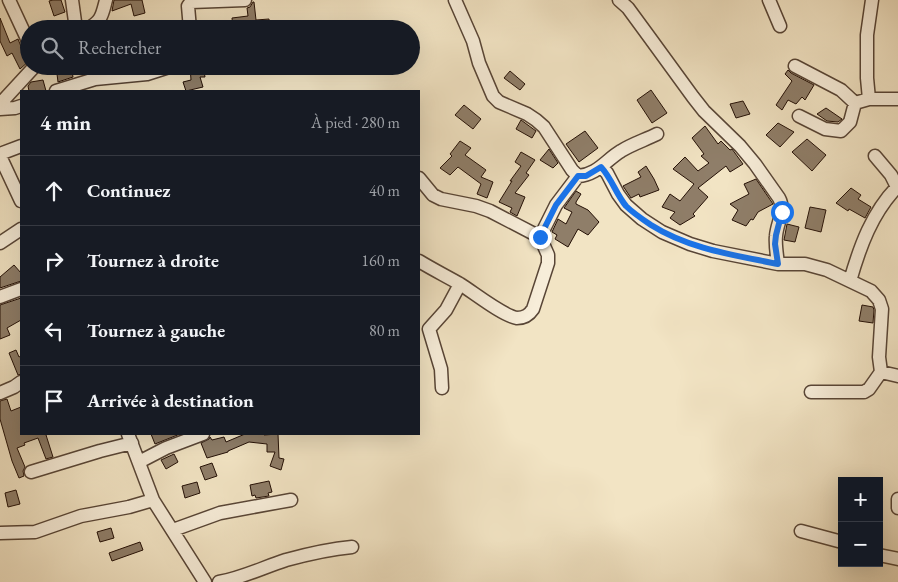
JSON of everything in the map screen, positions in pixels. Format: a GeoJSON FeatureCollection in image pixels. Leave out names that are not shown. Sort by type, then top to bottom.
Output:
{"type":"FeatureCollection","features":[{"type":"Feature","properties":{"kind":"street"},"geometry":{"type":"LineString","coordinates":[[9,0],[20,24]]}},
{"type":"Feature","properties":{"kind":"street"},"geometry":{"type":"LineString","coordinates":[[72,0],[75,20]]}},
{"type":"Feature","properties":{"kind":"street"},"geometry":{"type":"LineString","coordinates":[[99,20],[106,0]]}},
{"type":"Feature","properties":{"kind":"street"},"geometry":{"type":"LineString","coordinates":[[189,20],[188,6],[191,2],[245,0]]}},
{"type":"Feature","properties":{"kind":"street"},"geometry":{"type":"LineString","coordinates":[[455,0],[474,41],[479,63],[493,96],[499,102],[536,120],[544,128],[578,176],[586,176],[622,150],[657,134]]}},
{"type":"Feature","properties":{"kind":"street"},"geometry":{"type":"LineString","coordinates":[[619,0],[628,8],[704,111],[740,146],[779,198],[782,203],[782,212],[775,244],[778,264]]}},
{"type":"Feature","properties":{"kind":"street"},"geometry":{"type":"LineString","coordinates":[[769,0],[780,26]]}},
{"type":"Feature","properties":{"kind":"street"},"geometry":{"type":"LineString","coordinates":[[869,99],[867,35],[872,0]]}},
{"type":"Feature","properties":{"kind":"street"},"geometry":{"type":"LineString","coordinates":[[795,66],[841,90],[855,103]]}},
{"type":"Feature","properties":{"kind":"street"},"geometry":{"type":"LineString","coordinates":[[0,104],[27,75]]}},
{"type":"Feature","properties":{"kind":"street"},"geometry":{"type":"LineString","coordinates":[[59,90],[95,79],[137,75]]}},
{"type":"Feature","properties":{"kind":"street"},"geometry":{"type":"LineString","coordinates":[[855,103],[869,99],[898,99]]}},
{"type":"Feature","properties":{"kind":"street"},"geometry":{"type":"LineString","coordinates":[[799,116],[825,129],[841,131],[850,122],[855,103]]}},
{"type":"Feature","properties":{"kind":"street"},"geometry":{"type":"LineString","coordinates":[[0,109],[6,110],[20,106]]}},
{"type":"Feature","properties":{"kind":"street"},"geometry":{"type":"LineString","coordinates":[[20,146],[0,155],[20,199]]}},
{"type":"Feature","properties":{"kind":"street"},"geometry":{"type":"LineString","coordinates":[[850,280],[871,224],[886,198],[897,187],[891,175],[875,156]]}},
{"type":"Feature","properties":{"kind":"street"},"geometry":{"type":"LineString","coordinates":[[601,167],[626,205],[642,219],[662,232],[713,251],[778,264],[805,264],[828,270],[871,292],[879,300],[882,309],[880,372],[869,389],[864,392],[811,392]]}},
{"type":"Feature","properties":{"kind":"street"},"geometry":{"type":"LineString","coordinates":[[540,237],[556,205],[578,176]]}},
{"type":"Feature","properties":{"kind":"street"},"geometry":{"type":"LineString","coordinates":[[420,179],[433,195],[441,199],[476,206],[490,211],[540,237],[548,255],[548,263],[533,309],[529,315],[516,318],[506,314],[460,284],[420,262]]}},
{"type":"Feature","properties":{"kind":"street"},"geometry":{"type":"LineString","coordinates":[[0,243],[20,230]]}},
{"type":"Feature","properties":{"kind":"street"},"geometry":{"type":"LineString","coordinates":[[442,388],[441,369],[429,329],[446,310],[460,284]]}},
{"type":"Feature","properties":{"kind":"street"},"geometry":{"type":"LineString","coordinates":[[0,297],[20,290]]}},
{"type":"Feature","properties":{"kind":"street"},"geometry":{"type":"LineString","coordinates":[[880,372],[898,376]]}},
{"type":"Feature","properties":{"kind":"street"},"geometry":{"type":"LineString","coordinates":[[0,393],[20,383]]}},
{"type":"Feature","properties":{"kind":"street"},"geometry":{"type":"LineString","coordinates":[[138,462],[166,448],[200,435]]}},
{"type":"Feature","properties":{"kind":"street"},"geometry":{"type":"LineString","coordinates":[[31,472],[100,451],[130,438],[153,500],[205,582]]}},
{"type":"Feature","properties":{"kind":"street"},"geometry":{"type":"LineString","coordinates":[[898,499],[898,508]]}},
{"type":"Feature","properties":{"kind":"street"},"geometry":{"type":"LineString","coordinates":[[0,533],[35,532],[81,516],[129,507],[153,500]]}},
{"type":"Feature","properties":{"kind":"street"},"geometry":{"type":"LineString","coordinates":[[173,530],[220,513],[291,500]]}},
{"type":"Feature","properties":{"kind":"street"},"geometry":{"type":"LineString","coordinates":[[801,531],[838,541]]}},
{"type":"Feature","properties":{"kind":"street"},"geometry":{"type":"LineString","coordinates":[[219,582],[232,580],[286,560],[333,549],[352,547]]}},
{"type":"Feature","properties":{"kind":"street"},"geometry":{"type":"LineString","coordinates":[[883,556],[898,559]]}},
{"type":"Feature","properties":{"kind":"building"},"geometry":{"type":"Polygon","coordinates":[[[61,0],[65,12],[54,16],[49,1],[61,0]]]}},
{"type":"Feature","properties":{"kind":"building"},"geometry":{"type":"Polygon","coordinates":[[[114,0],[142,0],[145,13],[134,16],[131,4],[112,11],[114,0]]]}},
{"type":"Feature","properties":{"kind":"building"},"geometry":{"type":"Polygon","coordinates":[[[254,2],[256,20],[232,20],[232,18],[248,16],[247,8],[254,2]]]}},
{"type":"Feature","properties":{"kind":"building"},"geometry":{"type":"Polygon","coordinates":[[[0,18],[10,43],[18,39],[20,44],[20,69],[12,53],[7,56],[0,41],[0,18]]]}},
{"type":"Feature","properties":{"kind":"building"},"geometry":{"type":"Polygon","coordinates":[[[788,70],[814,85],[805,100],[802,97],[796,104],[788,100],[782,110],[776,105],[792,81],[785,74],[788,70]]]}},
{"type":"Feature","properties":{"kind":"building"},"geometry":{"type":"Polygon","coordinates":[[[510,71],[525,84],[520,90],[504,78],[510,71]]]}},
{"type":"Feature","properties":{"kind":"building"},"geometry":{"type":"Polygon","coordinates":[[[57,75],[73,75],[73,77],[58,82],[57,75]]]}},
{"type":"Feature","properties":{"kind":"building"},"geometry":{"type":"Polygon","coordinates":[[[191,75],[205,75],[205,77],[200,77],[203,87],[186,90],[183,82],[191,80],[191,75]]]}},
{"type":"Feature","properties":{"kind":"building"},"geometry":{"type":"Polygon","coordinates":[[[43,80],[46,90],[29,90],[28,86],[31,82],[43,80]]]}},
{"type":"Feature","properties":{"kind":"building"},"geometry":{"type":"Polygon","coordinates":[[[651,90],[667,113],[652,123],[637,100],[651,90]]]}},
{"type":"Feature","properties":{"kind":"building"},"geometry":{"type":"Polygon","coordinates":[[[743,101],[750,114],[736,118],[730,104],[743,101]]]}},
{"type":"Feature","properties":{"kind":"building"},"geometry":{"type":"Polygon","coordinates":[[[464,105],[481,119],[473,129],[455,115],[464,105]]]}},
{"type":"Feature","properties":{"kind":"building"},"geometry":{"type":"Polygon","coordinates":[[[826,108],[842,119],[838,122],[827,121],[817,114],[826,108]]]}},
{"type":"Feature","properties":{"kind":"building"},"geometry":{"type":"Polygon","coordinates":[[[521,120],[536,131],[532,138],[516,129],[521,120]]]}},
{"type":"Feature","properties":{"kind":"building"},"geometry":{"type":"Polygon","coordinates":[[[778,123],[794,132],[780,147],[766,135],[778,123]]]}},
{"type":"Feature","properties":{"kind":"building"},"geometry":{"type":"Polygon","coordinates":[[[705,126],[718,144],[721,141],[730,150],[732,149],[743,164],[730,172],[726,166],[698,188],[708,197],[693,214],[695,216],[680,225],[670,218],[675,212],[662,207],[670,194],[680,201],[694,184],[673,169],[685,157],[698,171],[709,163],[701,156],[704,154],[692,138],[705,126]]]}},
{"type":"Feature","properties":{"kind":"building"},"geometry":{"type":"Polygon","coordinates":[[[585,131],[598,148],[579,162],[566,144],[585,131]]]}},
{"type":"Feature","properties":{"kind":"building"},"geometry":{"type":"Polygon","coordinates":[[[807,139],[826,155],[812,171],[792,152],[807,139]]]}},
{"type":"Feature","properties":{"kind":"building"},"geometry":{"type":"Polygon","coordinates":[[[460,141],[471,148],[465,155],[486,170],[481,177],[493,182],[487,198],[477,194],[481,184],[458,167],[450,175],[440,168],[452,156],[450,154],[460,141]]]}},
{"type":"Feature","properties":{"kind":"building"},"geometry":{"type":"Polygon","coordinates":[[[549,149],[558,163],[553,168],[540,160],[549,149]]]}},
{"type":"Feature","properties":{"kind":"building"},"geometry":{"type":"Polygon","coordinates":[[[521,152],[535,160],[526,173],[529,175],[515,193],[525,197],[517,216],[510,212],[512,208],[499,202],[512,181],[510,181],[521,166],[515,162],[521,152]]]}},
{"type":"Feature","properties":{"kind":"building"},"geometry":{"type":"Polygon","coordinates":[[[646,166],[659,190],[640,197],[639,194],[631,198],[623,186],[641,177],[638,172],[646,166]]]}},
{"type":"Feature","properties":{"kind":"building"},"geometry":{"type":"Polygon","coordinates":[[[756,179],[773,204],[758,212],[746,226],[732,220],[738,210],[730,204],[749,194],[744,184],[756,179]]]}},
{"type":"Feature","properties":{"kind":"building"},"geometry":{"type":"Polygon","coordinates":[[[851,188],[861,195],[858,199],[871,207],[865,218],[849,209],[848,211],[836,203],[851,188]]]}},
{"type":"Feature","properties":{"kind":"building"},"geometry":{"type":"Polygon","coordinates":[[[576,191],[581,194],[576,204],[588,210],[599,222],[588,235],[578,229],[568,247],[555,239],[557,235],[552,232],[558,219],[566,224],[572,212],[564,208],[576,191]]]}},
{"type":"Feature","properties":{"kind":"building"},"geometry":{"type":"Polygon","coordinates":[[[810,207],[826,210],[821,232],[805,228],[810,207]]]}},
{"type":"Feature","properties":{"kind":"building"},"geometry":{"type":"Polygon","coordinates":[[[787,224],[799,227],[795,242],[784,240],[787,224]]]}},
{"type":"Feature","properties":{"kind":"building"},"geometry":{"type":"Polygon","coordinates":[[[14,265],[20,272],[20,281],[0,288],[0,277],[14,265]]]}},
{"type":"Feature","properties":{"kind":"building"},"geometry":{"type":"Polygon","coordinates":[[[20,298],[20,321],[7,328],[10,335],[0,339],[0,305],[20,298]]]}},
{"type":"Feature","properties":{"kind":"building"},"geometry":{"type":"Polygon","coordinates":[[[862,305],[873,307],[873,323],[859,321],[862,305]]]}},
{"type":"Feature","properties":{"kind":"building"},"geometry":{"type":"Polygon","coordinates":[[[16,350],[20,356],[20,374],[18,375],[9,353],[16,350]]]}},
{"type":"Feature","properties":{"kind":"building"},"geometry":{"type":"Polygon","coordinates":[[[7,399],[11,411],[20,407],[20,435],[46,435],[53,457],[46,459],[38,438],[24,443],[25,445],[17,448],[25,467],[23,471],[24,476],[19,478],[0,419],[0,401],[7,399]]]}},
{"type":"Feature","properties":{"kind":"building"},"geometry":{"type":"Polygon","coordinates":[[[151,435],[178,435],[155,444],[151,435]]]}},
{"type":"Feature","properties":{"kind":"building"},"geometry":{"type":"Polygon","coordinates":[[[243,435],[278,435],[279,458],[284,459],[281,470],[270,466],[275,452],[267,452],[267,444],[249,442],[228,452],[207,458],[201,443],[210,437],[212,440],[224,437],[226,442],[243,435]]]}},
{"type":"Feature","properties":{"kind":"building"},"geometry":{"type":"Polygon","coordinates":[[[174,454],[178,462],[166,469],[161,460],[174,454]]]}},
{"type":"Feature","properties":{"kind":"building"},"geometry":{"type":"Polygon","coordinates":[[[212,463],[217,476],[205,480],[200,467],[212,463]]]}},
{"type":"Feature","properties":{"kind":"building"},"geometry":{"type":"Polygon","coordinates":[[[269,481],[272,492],[268,493],[269,496],[256,498],[255,495],[252,496],[250,485],[269,481]]]}},
{"type":"Feature","properties":{"kind":"building"},"geometry":{"type":"Polygon","coordinates":[[[197,482],[200,493],[185,498],[182,486],[197,482]]]}},
{"type":"Feature","properties":{"kind":"building"},"geometry":{"type":"Polygon","coordinates":[[[16,490],[20,504],[8,507],[5,493],[16,490]]]}},
{"type":"Feature","properties":{"kind":"building"},"geometry":{"type":"Polygon","coordinates":[[[111,528],[114,538],[100,542],[97,532],[111,528]]]}},
{"type":"Feature","properties":{"kind":"building"},"geometry":{"type":"Polygon","coordinates":[[[140,542],[143,550],[112,561],[109,553],[140,542]]]}},
{"type":"Feature","properties":{"kind":"route"},"geometry":{"type":"LineString","coordinates":[[540,237],[556,205],[578,176],[586,176],[601,167],[607,173],[626,205],[642,219],[662,232],[713,251],[778,264],[775,244],[782,212]]}}]}
